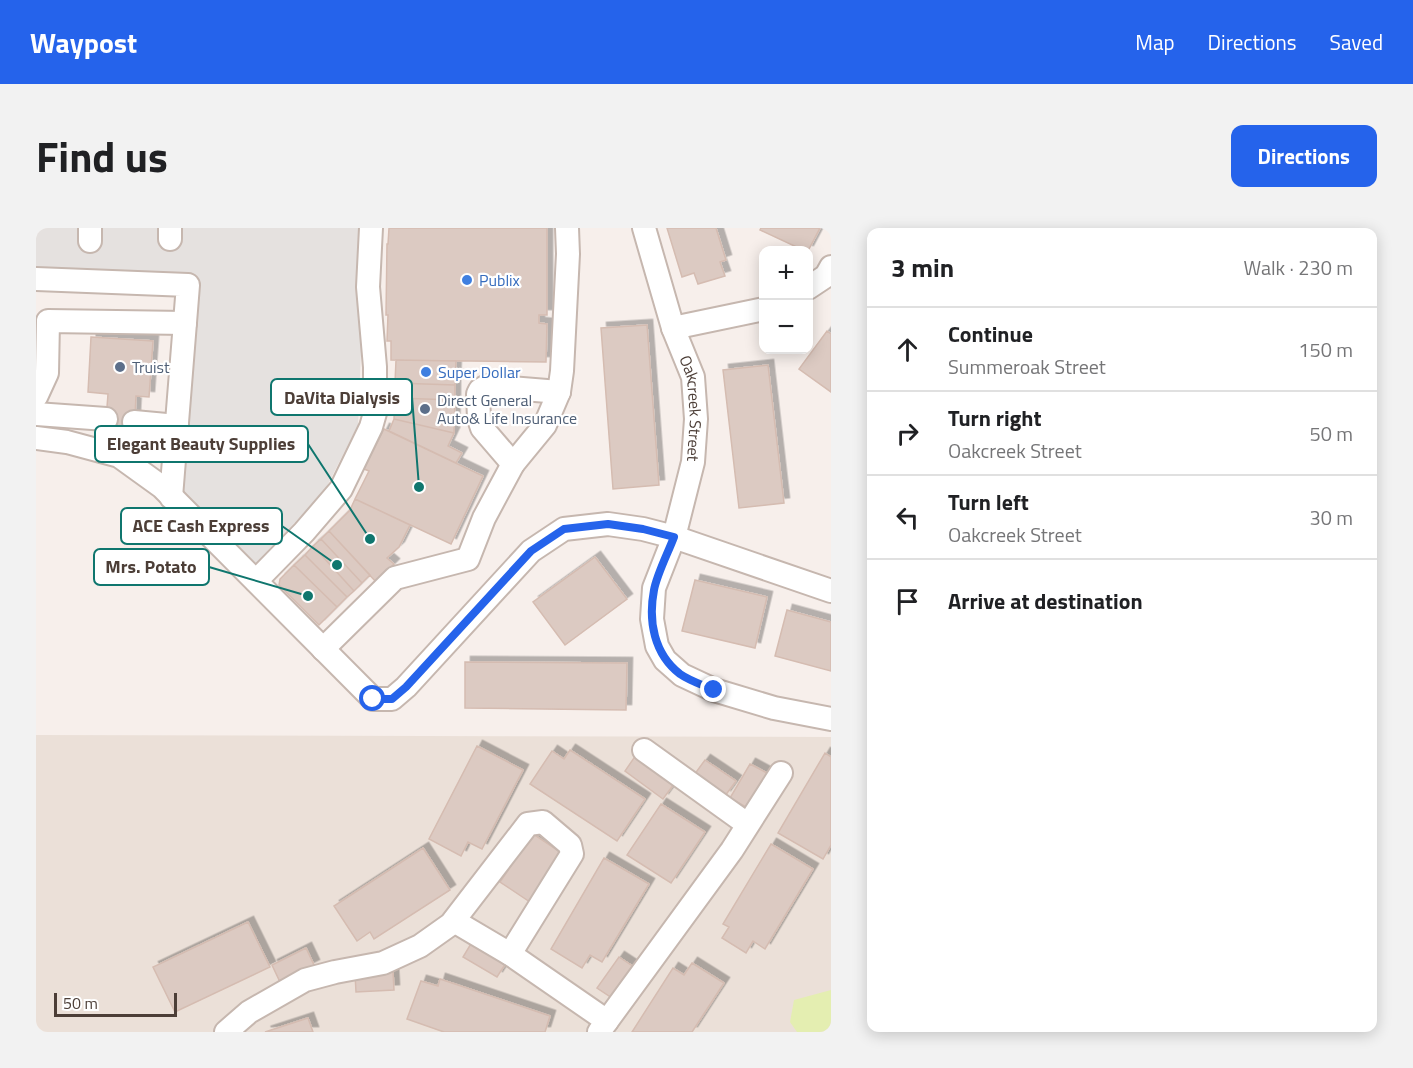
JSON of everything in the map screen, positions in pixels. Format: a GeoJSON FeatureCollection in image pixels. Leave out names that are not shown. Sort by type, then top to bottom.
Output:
{"type":"FeatureCollection","features":[{"type":"Feature","properties":{"kind":"street"},"geometry":{"type":"LineString","coordinates":[[256,581],[304,532],[341,489],[371,427],[377,406],[368,287],[371,228]]}},
{"type":"Feature","properties":{"kind":"street"},"geometry":{"type":"LineString","coordinates":[[323,648],[395,578],[468,560],[484,518],[513,464],[545,425],[559,392],[562,371],[567,228]]}},
{"type":"Feature","properties":{"kind":"street","name":"Oakcreek Street"},"geometry":{"type":"LineString","coordinates":[[644,228],[673,328],[693,377],[696,418],[693,462],[674,537],[654,588],[651,619],[657,646],[665,660],[682,675],[714,690],[774,708],[831,719]]}},
{"type":"Feature","properties":{"kind":"street"},"geometry":{"type":"LineString","coordinates":[[36,279],[188,285],[171,497]]}},
{"type":"Feature","properties":{"kind":"street"},"geometry":{"type":"LineString","coordinates":[[673,328],[759,310]]}},
{"type":"Feature","properties":{"kind":"street"},"geometry":{"type":"LineString","coordinates":[[36,397],[46,373],[48,321],[185,323]]}},
{"type":"Feature","properties":{"kind":"street"},"geometry":{"type":"LineString","coordinates":[[513,464],[482,428],[478,419],[480,390],[487,386],[559,392]]}},
{"type":"Feature","properties":{"kind":"street"},"geometry":{"type":"LineString","coordinates":[[36,414],[106,419]]}},
{"type":"Feature","properties":{"kind":"street"},"geometry":{"type":"LineString","coordinates":[[134,422],[177,426]]}},
{"type":"Feature","properties":{"kind":"street"},"geometry":{"type":"LineString","coordinates":[[36,438],[67,442],[119,456],[162,487],[171,497],[199,510],[256,581],[373,699],[392,699],[406,687],[531,551],[564,529],[608,524],[643,529],[674,537],[831,591]]}},
{"type":"Feature","properties":{"kind":"street"},"geometry":{"type":"LineString","coordinates":[[644,750],[747,824]]}},
{"type":"Feature","properties":{"kind":"street"},"geometry":{"type":"LineString","coordinates":[[454,921],[510,954],[603,1027],[732,850],[782,773]]}},
{"type":"Feature","properties":{"kind":"street"},"geometry":{"type":"LineString","coordinates":[[226,1032],[249,1012],[305,980],[383,963],[420,946],[454,921],[528,824],[543,822],[570,845],[572,854],[510,954]]}},
{"type":"Feature","properties":{"kind":"shaded area"},"geometry":{"type":"Polygon","coordinates":[[[36,228],[366,228],[358,425],[324,492],[255,564],[177,490],[184,279],[36,272],[36,228]]]}},
{"type":"Feature","properties":{"kind":"shaded area"},"geometry":{"type":"Polygon","coordinates":[[[36,735],[831,737],[831,1032],[36,1032],[36,735]]]}},
{"type":"Feature","properties":{"kind":"green space"},"geometry":{"type":"Polygon","coordinates":[[[831,990],[831,1032],[797,1032],[790,1022],[794,1000],[831,990]]]}},
{"type":"Feature","properties":{"kind":"building","name":"Publix"},"geometry":{"type":"Polygon","coordinates":[[[389,228],[547,228],[547,315],[539,315],[539,323],[547,324],[546,362],[391,360],[391,341],[387,341],[388,315],[386,315],[389,228]]]}},
{"type":"Feature","properties":{"kind":"building"},"geometry":{"type":"Polygon","coordinates":[[[667,228],[716,228],[726,260],[720,262],[725,276],[698,284],[694,273],[682,277],[667,228]]]}},
{"type":"Feature","properties":{"kind":"building"},"geometry":{"type":"Polygon","coordinates":[[[761,228],[820,228],[811,246],[794,246],[760,230],[761,228]]]}},
{"type":"Feature","properties":{"kind":"building"},"geometry":{"type":"Polygon","coordinates":[[[647,325],[659,485],[613,489],[601,328],[647,325]]]}},
{"type":"Feature","properties":{"kind":"building"},"geometry":{"type":"Polygon","coordinates":[[[827,331],[831,334],[831,392],[799,369],[810,354],[813,354],[813,350],[827,331]]]}},
{"type":"Feature","properties":{"kind":"building","name":"Truist"},"geometry":{"type":"Polygon","coordinates":[[[91,337],[153,341],[149,397],[136,396],[134,435],[105,433],[108,394],[88,392],[91,337]]]}},
{"type":"Feature","properties":{"kind":"building","name":"Super Dollar"},"geometry":{"type":"Polygon","coordinates":[[[396,360],[456,361],[455,385],[395,383],[396,360]]]}},
{"type":"Feature","properties":{"kind":"building"},"geometry":{"type":"Polygon","coordinates":[[[768,365],[784,503],[739,508],[723,370],[768,365]]]}},
{"type":"Feature","properties":{"kind":"building"},"geometry":{"type":"Polygon","coordinates":[[[395,383],[455,385],[455,400],[395,398],[395,383]]]}},
{"type":"Feature","properties":{"kind":"building","name":"Direct General Auto& Life Insurance"},"geometry":{"type":"Polygon","coordinates":[[[395,398],[455,400],[454,433],[394,419],[395,398]]]}},
{"type":"Feature","properties":{"kind":"building"},"geometry":{"type":"Polygon","coordinates":[[[394,419],[454,433],[448,446],[462,453],[456,463],[389,431],[394,419]]]}},
{"type":"Feature","properties":{"kind":"building"},"geometry":{"type":"Polygon","coordinates":[[[384,429],[483,476],[451,544],[355,499],[369,471],[364,469],[384,429]]]}},
{"type":"Feature","properties":{"kind":"building"},"geometry":{"type":"Polygon","coordinates":[[[355,499],[410,525],[399,547],[387,558],[394,564],[376,582],[329,531],[350,510],[355,499]]]}},
{"type":"Feature","properties":{"kind":"building"},"geometry":{"type":"Polygon","coordinates":[[[329,531],[370,575],[362,583],[321,539],[329,531]]]}},
{"type":"Feature","properties":{"kind":"building"},"geometry":{"type":"Polygon","coordinates":[[[321,539],[362,583],[354,591],[313,546],[321,539]]]}},
{"type":"Feature","properties":{"kind":"building"},"geometry":{"type":"Polygon","coordinates":[[[313,546],[354,591],[347,597],[305,555],[313,546]]]}},
{"type":"Feature","properties":{"kind":"building"},"geometry":{"type":"Polygon","coordinates":[[[305,555],[347,597],[337,607],[294,565],[305,555]]]}},
{"type":"Feature","properties":{"kind":"building"},"geometry":{"type":"Polygon","coordinates":[[[595,557],[627,599],[565,645],[533,602],[595,557]]]}},
{"type":"Feature","properties":{"kind":"building"},"geometry":{"type":"Polygon","coordinates":[[[294,565],[337,607],[319,625],[279,585],[280,579],[294,565]]]}},
{"type":"Feature","properties":{"kind":"building"},"geometry":{"type":"Polygon","coordinates":[[[695,580],[767,597],[755,648],[682,631],[695,580]]]}},
{"type":"Feature","properties":{"kind":"building"},"geometry":{"type":"Polygon","coordinates":[[[787,610],[831,622],[831,671],[775,656],[787,610]]]}},
{"type":"Feature","properties":{"kind":"building"},"geometry":{"type":"Polygon","coordinates":[[[465,662],[627,663],[626,710],[465,708],[465,662]]]}},
{"type":"Feature","properties":{"kind":"building"},"geometry":{"type":"Polygon","coordinates":[[[477,746],[523,770],[482,849],[468,842],[461,856],[429,839],[477,746]]]}},
{"type":"Feature","properties":{"kind":"building"},"geometry":{"type":"Polygon","coordinates":[[[570,750],[645,799],[617,841],[530,784],[552,751],[564,759],[570,750]]]}},
{"type":"Feature","properties":{"kind":"building"},"geometry":{"type":"Polygon","coordinates":[[[825,753],[831,757],[831,845],[823,859],[778,833],[825,753]]]}},
{"type":"Feature","properties":{"kind":"building"},"geometry":{"type":"Polygon","coordinates":[[[636,755],[674,784],[663,799],[625,771],[636,755]]]}},
{"type":"Feature","properties":{"kind":"building"},"geometry":{"type":"Polygon","coordinates":[[[705,760],[736,781],[725,796],[694,775],[705,760]]]}},
{"type":"Feature","properties":{"kind":"building"},"geometry":{"type":"Polygon","coordinates":[[[750,764],[767,773],[746,807],[730,798],[750,764]]]}},
{"type":"Feature","properties":{"kind":"building"},"geometry":{"type":"Polygon","coordinates":[[[661,804],[705,832],[671,883],[627,855],[661,804]]]}},
{"type":"Feature","properties":{"kind":"building"},"geometry":{"type":"Polygon","coordinates":[[[533,834],[563,854],[530,902],[500,882],[533,834]]]}},
{"type":"Feature","properties":{"kind":"building"},"geometry":{"type":"Polygon","coordinates":[[[771,844],[813,869],[765,949],[753,941],[746,953],[722,938],[729,927],[723,924],[771,844]]]}},
{"type":"Feature","properties":{"kind":"building"},"geometry":{"type":"Polygon","coordinates":[[[423,848],[450,890],[374,939],[370,932],[357,941],[334,906],[423,848]]]}},
{"type":"Feature","properties":{"kind":"building"},"geometry":{"type":"Polygon","coordinates":[[[604,858],[649,884],[602,962],[590,955],[582,968],[551,949],[604,858]]]}},
{"type":"Feature","properties":{"kind":"building"},"geometry":{"type":"Polygon","coordinates":[[[248,922],[270,967],[175,1012],[153,967],[248,922]]]}},
{"type":"Feature","properties":{"kind":"building"},"geometry":{"type":"Polygon","coordinates":[[[472,942],[506,963],[497,977],[463,957],[472,942]]]}},
{"type":"Feature","properties":{"kind":"building"},"geometry":{"type":"Polygon","coordinates":[[[306,948],[314,965],[280,982],[272,965],[306,948]]]}},
{"type":"Feature","properties":{"kind":"building"},"geometry":{"type":"Polygon","coordinates":[[[619,957],[634,967],[612,998],[597,988],[619,957]]]}},
{"type":"Feature","properties":{"kind":"building"},"geometry":{"type":"Polygon","coordinates":[[[692,963],[724,983],[692,1032],[632,1032],[673,968],[684,975],[692,963]]]}},
{"type":"Feature","properties":{"kind":"building"},"geometry":{"type":"Polygon","coordinates":[[[393,972],[394,990],[356,992],[355,974],[393,972]]]}},
{"type":"Feature","properties":{"kind":"building"},"geometry":{"type":"Polygon","coordinates":[[[440,979],[550,1016],[545,1032],[444,1032],[407,1019],[421,981],[438,986],[440,979]]]}},
{"type":"Feature","properties":{"kind":"building"},"geometry":{"type":"Polygon","coordinates":[[[308,1018],[313,1032],[265,1032],[308,1018]]]}},
{"type":"Feature","properties":{"kind":"place","name":"Publix"},"geometry":{"type":"Point","coordinates":[467,280]}},
{"type":"Feature","properties":{"kind":"place","name":"Truist"},"geometry":{"type":"Point","coordinates":[120,367]}},
{"type":"Feature","properties":{"kind":"place","name":"Super Dollar"},"geometry":{"type":"Point","coordinates":[426,372]}},
{"type":"Feature","properties":{"kind":"place","name":"Direct General Auto& Life Insurance"},"geometry":{"type":"Point","coordinates":[425,409]}},
{"type":"Feature","properties":{"kind":"place","name":"DaVita Dialysis"},"geometry":{"type":"Point","coordinates":[419,487]}},
{"type":"Feature","properties":{"kind":"place","name":"Elegant Beauty Supplies"},"geometry":{"type":"Point","coordinates":[370,539]}},
{"type":"Feature","properties":{"kind":"place","name":"ACE Cash Express"},"geometry":{"type":"Point","coordinates":[337,565]}},
{"type":"Feature","properties":{"kind":"place","name":"Mrs. Potato"},"geometry":{"type":"Point","coordinates":[308,596]}},
{"type":"Feature","properties":{"kind":"route"},"geometry":{"type":"LineString","coordinates":[[373,699],[392,699],[406,687],[531,551],[564,529],[608,524],[643,529],[674,537],[654,588],[651,619],[657,646],[665,660],[682,675],[714,690]]}}]}
